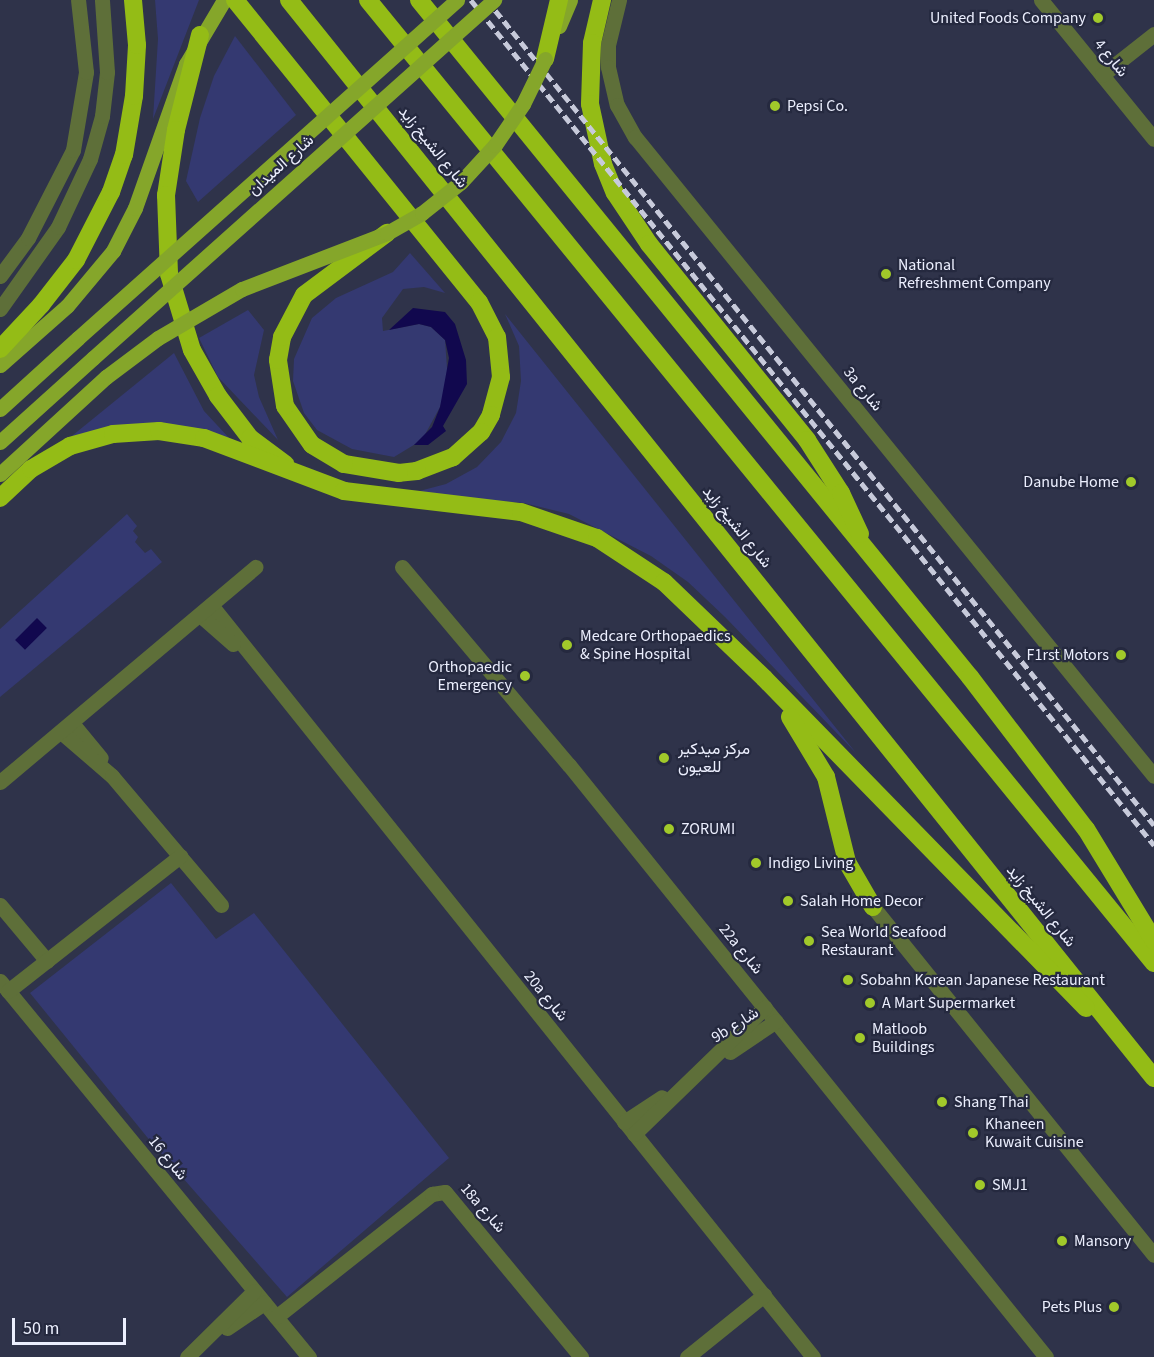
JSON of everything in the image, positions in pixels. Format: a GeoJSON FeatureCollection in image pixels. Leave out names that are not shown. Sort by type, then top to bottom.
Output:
{"type":"FeatureCollection","features":[{"type":"Feature","properties":{"kind":"highway"},"geometry":{"type":"LineString","coordinates":[[0,349],[70,268],[111,192],[124,154],[134,96],[137,45],[133,0]]}},
{"type":"Feature","properties":{"kind":"highway"},"geometry":{"type":"LineString","coordinates":[[236,0],[473,294],[497,337],[501,377],[495,406],[481,432],[453,458],[417,471],[399,472],[353,467],[312,445],[285,406],[278,360],[291,315],[304,295],[387,233]]}},
{"type":"Feature","properties":{"kind":"highway","name":"شارع الشيخ زايد"},"geometry":{"type":"LineString","coordinates":[[289,0],[1154,1078]]}},
{"type":"Feature","properties":{"kind":"highway"},"geometry":{"type":"LineString","coordinates":[[368,0],[1154,963]]}},
{"type":"Feature","properties":{"kind":"highway"},"geometry":{"type":"LineString","coordinates":[[419,0],[867,553],[970,676],[1074,813],[1154,941]]}},
{"type":"Feature","properties":{"kind":"highway"},"geometry":{"type":"LineString","coordinates":[[544,59],[559,0]]}},
{"type":"Feature","properties":{"kind":"highway"},"geometry":{"type":"LineString","coordinates":[[602,0],[592,43],[590,104],[600,154],[615,193],[649,244],[807,440],[841,493],[867,553]]}},
{"type":"Feature","properties":{"kind":"highway"},"geometry":{"type":"LineString","coordinates":[[200,35],[183,98],[166,195],[166,248],[175,300],[204,374],[233,418],[274,457],[321,484]]}},
{"type":"Feature","properties":{"kind":"highway"},"geometry":{"type":"LineString","coordinates":[[0,498],[31,470],[70,446],[136,431],[204,438],[321,484],[393,500],[521,512],[589,534],[621,551],[664,582],[764,678],[991,915],[1128,1046]]}},
{"type":"Feature","properties":{"kind":"highway"},"geometry":{"type":"LineString","coordinates":[[764,678],[821,766],[847,862],[873,907]]}},
{"type":"Feature","properties":{"kind":"main road"},"geometry":{"type":"LineString","coordinates":[[0,365],[67,306],[112,250],[135,208],[166,114],[200,35],[224,0]]}},
{"type":"Feature","properties":{"kind":"main road","name":"شارع الميدان"},"geometry":{"type":"LineString","coordinates":[[0,409],[457,0]]}},
{"type":"Feature","properties":{"kind":"main road","name":"شارع الميدان"},"geometry":{"type":"LineString","coordinates":[[0,442],[494,0]]}},
{"type":"Feature","properties":{"kind":"main road"},"geometry":{"type":"LineString","coordinates":[[0,474],[106,377],[158,338],[242,289],[387,233],[442,198],[478,164],[514,118],[544,59],[570,0]]}},
{"type":"Feature","properties":{"kind":"street"},"geometry":{"type":"LineString","coordinates":[[0,276],[28,238],[73,150],[83,110],[86,72],[78,0]]}},
{"type":"Feature","properties":{"kind":"street"},"geometry":{"type":"LineString","coordinates":[[0,309],[58,227],[90,159],[102,116],[107,72],[102,0]]}},
{"type":"Feature","properties":{"kind":"street","name":"3a شارع"},"geometry":{"type":"LineString","coordinates":[[620,0],[608,45],[608,67],[617,105],[635,137],[1154,776]]}},
{"type":"Feature","properties":{"kind":"street","name":"شارع 4"},"geometry":{"type":"LineString","coordinates":[[1041,0],[1154,139]]}},
{"type":"Feature","properties":{"kind":"street"},"geometry":{"type":"LineString","coordinates":[[1102,75],[1154,34]]}},
{"type":"Feature","properties":{"kind":"street"},"geometry":{"type":"LineString","coordinates":[[0,782],[67,728],[255,567]]}},
{"type":"Feature","properties":{"kind":"street","name":"22a شارع"},"geometry":{"type":"LineString","coordinates":[[402,567],[776,1020],[1046,1357]]}},
{"type":"Feature","properties":{"kind":"street","name":"20a شارع"},"geometry":{"type":"LineString","coordinates":[[206,610],[250,658],[813,1357]]}},
{"type":"Feature","properties":{"kind":"street"},"geometry":{"type":"LineString","coordinates":[[67,728],[112,776],[221,905]]}},
{"type":"Feature","properties":{"kind":"street"},"geometry":{"type":"LineString","coordinates":[[4,986],[46,961],[180,856]]}},
{"type":"Feature","properties":{"kind":"street"},"geometry":{"type":"LineString","coordinates":[[0,904],[46,961]]}},
{"type":"Feature","properties":{"kind":"street"},"geometry":{"type":"LineString","coordinates":[[873,907],[1154,1255]]}},
{"type":"Feature","properties":{"kind":"street","name":"شارع 16"},"geometry":{"type":"LineString","coordinates":[[4,986],[309,1357]]}},
{"type":"Feature","properties":{"kind":"street","name":"9b شارع"},"geometry":{"type":"LineString","coordinates":[[634,1134],[678,1089],[714,1059],[765,1007]]}},
{"type":"Feature","properties":{"kind":"street","name":"9b شارع"},"geometry":{"type":"LineString","coordinates":[[714,1059],[776,1020]]}},
{"type":"Feature","properties":{"kind":"street","name":"9b شارع"},"geometry":{"type":"LineString","coordinates":[[624,1122],[678,1089]]}},
{"type":"Feature","properties":{"kind":"street","name":"18a شارع"},"geometry":{"type":"LineString","coordinates":[[276,1317],[432,1194],[446,1192],[581,1357]]}},
{"type":"Feature","properties":{"kind":"street"},"geometry":{"type":"LineString","coordinates":[[687,1357],[764,1295]]}},
{"type":"Feature","properties":{"kind":"street"},"geometry":{"type":"LineString","coordinates":[[187,1357],[259,1297]]}},
{"type":"Feature","properties":{"kind":"shaded area"},"geometry":{"type":"Polygon","coordinates":[[[155,0],[199,0],[153,119],[158,39],[155,0]]]}},
{"type":"Feature","properties":{"kind":"shaded area"},"geometry":{"type":"Polygon","coordinates":[[[235,36],[296,115],[198,202],[186,181],[200,118],[214,76],[235,36]]]}},
{"type":"Feature","properties":{"kind":"shaded area"},"geometry":{"type":"Polygon","coordinates":[[[410,253],[445,293],[424,287],[403,289],[382,318],[383,331],[419,324],[431,327],[445,340],[448,382],[440,407],[422,440],[394,457],[352,449],[317,430],[304,413],[293,381],[294,359],[312,318],[336,298],[393,272],[410,253]]]}},
{"type":"Feature","properties":{"kind":"shaded area"},"geometry":{"type":"Polygon","coordinates":[[[413,308],[445,312],[455,324],[466,360],[467,384],[443,426],[446,431],[428,445],[414,445],[432,427],[440,407],[449,358],[445,340],[431,327],[419,324],[389,330],[413,308]]]}},
{"type":"Feature","properties":{"kind":"shaded area"},"geometry":{"type":"Polygon","coordinates":[[[248,310],[264,330],[254,375],[259,397],[278,440],[218,377],[199,338],[248,310]]]}},
{"type":"Feature","properties":{"kind":"shaded area"},"geometry":{"type":"Polygon","coordinates":[[[505,314],[856,753],[725,617],[688,582],[651,556],[569,514],[524,503],[408,494],[446,484],[477,467],[501,442],[516,413],[521,381],[519,346],[505,314]]]}},
{"type":"Feature","properties":{"kind":"shaded area"},"geometry":{"type":"Polygon","coordinates":[[[174,353],[204,411],[230,439],[182,428],[62,444],[174,353]]]}},
{"type":"Feature","properties":{"kind":"shaded area"},"geometry":{"type":"Polygon","coordinates":[[[127,514],[137,526],[133,531],[138,537],[135,542],[145,553],[151,549],[162,562],[0,697],[0,629],[127,514]]]}},
{"type":"Feature","properties":{"kind":"shaded area"},"geometry":{"type":"Polygon","coordinates":[[[37,618],[47,628],[25,650],[15,640],[37,618]]]}},
{"type":"Feature","properties":{"kind":"shaded area"},"geometry":{"type":"Polygon","coordinates":[[[171,883],[216,939],[254,913],[449,1158],[287,1297],[147,1137],[30,993],[171,883]]]}},
{"type":"Feature","properties":{"kind":"railway"},"geometry":{"type":"LineString","coordinates":[[471,0],[1154,845]]}},
{"type":"Feature","properties":{"kind":"railway"},"geometry":{"type":"LineString","coordinates":[[487,0],[1154,825]]}},
{"type":"Feature","properties":{"kind":"place","name":"United Foods Company"},"geometry":{"type":"Point","coordinates":[1098,18]}},
{"type":"Feature","properties":{"kind":"place","name":"Pepsi Co."},"geometry":{"type":"Point","coordinates":[775,106]}},
{"type":"Feature","properties":{"kind":"place","name":"National Refreshment Company"},"geometry":{"type":"Point","coordinates":[886,274]}},
{"type":"Feature","properties":{"kind":"place","name":"Danube Home"},"geometry":{"type":"Point","coordinates":[1131,482]}},
{"type":"Feature","properties":{"kind":"place","name":"Medcare Orthopaedics & Spine Hospital"},"geometry":{"type":"Point","coordinates":[567,645]}},
{"type":"Feature","properties":{"kind":"place","name":"F1rst Motors"},"geometry":{"type":"Point","coordinates":[1121,655]}},
{"type":"Feature","properties":{"kind":"place","name":"Orthopaedic Emergency"},"geometry":{"type":"Point","coordinates":[525,676]}},
{"type":"Feature","properties":{"kind":"place","name":"مركز ميدكير للعيون"},"geometry":{"type":"Point","coordinates":[664,758]}},
{"type":"Feature","properties":{"kind":"place","name":"ZORUMI"},"geometry":{"type":"Point","coordinates":[669,829]}},
{"type":"Feature","properties":{"kind":"place","name":"Indigo Living"},"geometry":{"type":"Point","coordinates":[756,863]}},
{"type":"Feature","properties":{"kind":"place","name":"Salah Home Decor"},"geometry":{"type":"Point","coordinates":[788,901]}},
{"type":"Feature","properties":{"kind":"place","name":"Sea World Seafood Restaurant"},"geometry":{"type":"Point","coordinates":[809,941]}},
{"type":"Feature","properties":{"kind":"place","name":"Sobahn Korean Japanese Restaurant"},"geometry":{"type":"Point","coordinates":[848,980]}},
{"type":"Feature","properties":{"kind":"place","name":"A Mart Supermarket"},"geometry":{"type":"Point","coordinates":[870,1003]}},
{"type":"Feature","properties":{"kind":"place","name":"Matloob Buildings"},"geometry":{"type":"Point","coordinates":[860,1038]}},
{"type":"Feature","properties":{"kind":"place","name":"Shang Thai"},"geometry":{"type":"Point","coordinates":[942,1102]}},
{"type":"Feature","properties":{"kind":"place","name":"Khaneen Kuwait Cuisine"},"geometry":{"type":"Point","coordinates":[973,1133]}},
{"type":"Feature","properties":{"kind":"place","name":"SMJ1"},"geometry":{"type":"Point","coordinates":[980,1185]}},
{"type":"Feature","properties":{"kind":"place","name":"Mansory"},"geometry":{"type":"Point","coordinates":[1062,1241]}},
{"type":"Feature","properties":{"kind":"place","name":"Pets Plus"},"geometry":{"type":"Point","coordinates":[1114,1307]}}]}
